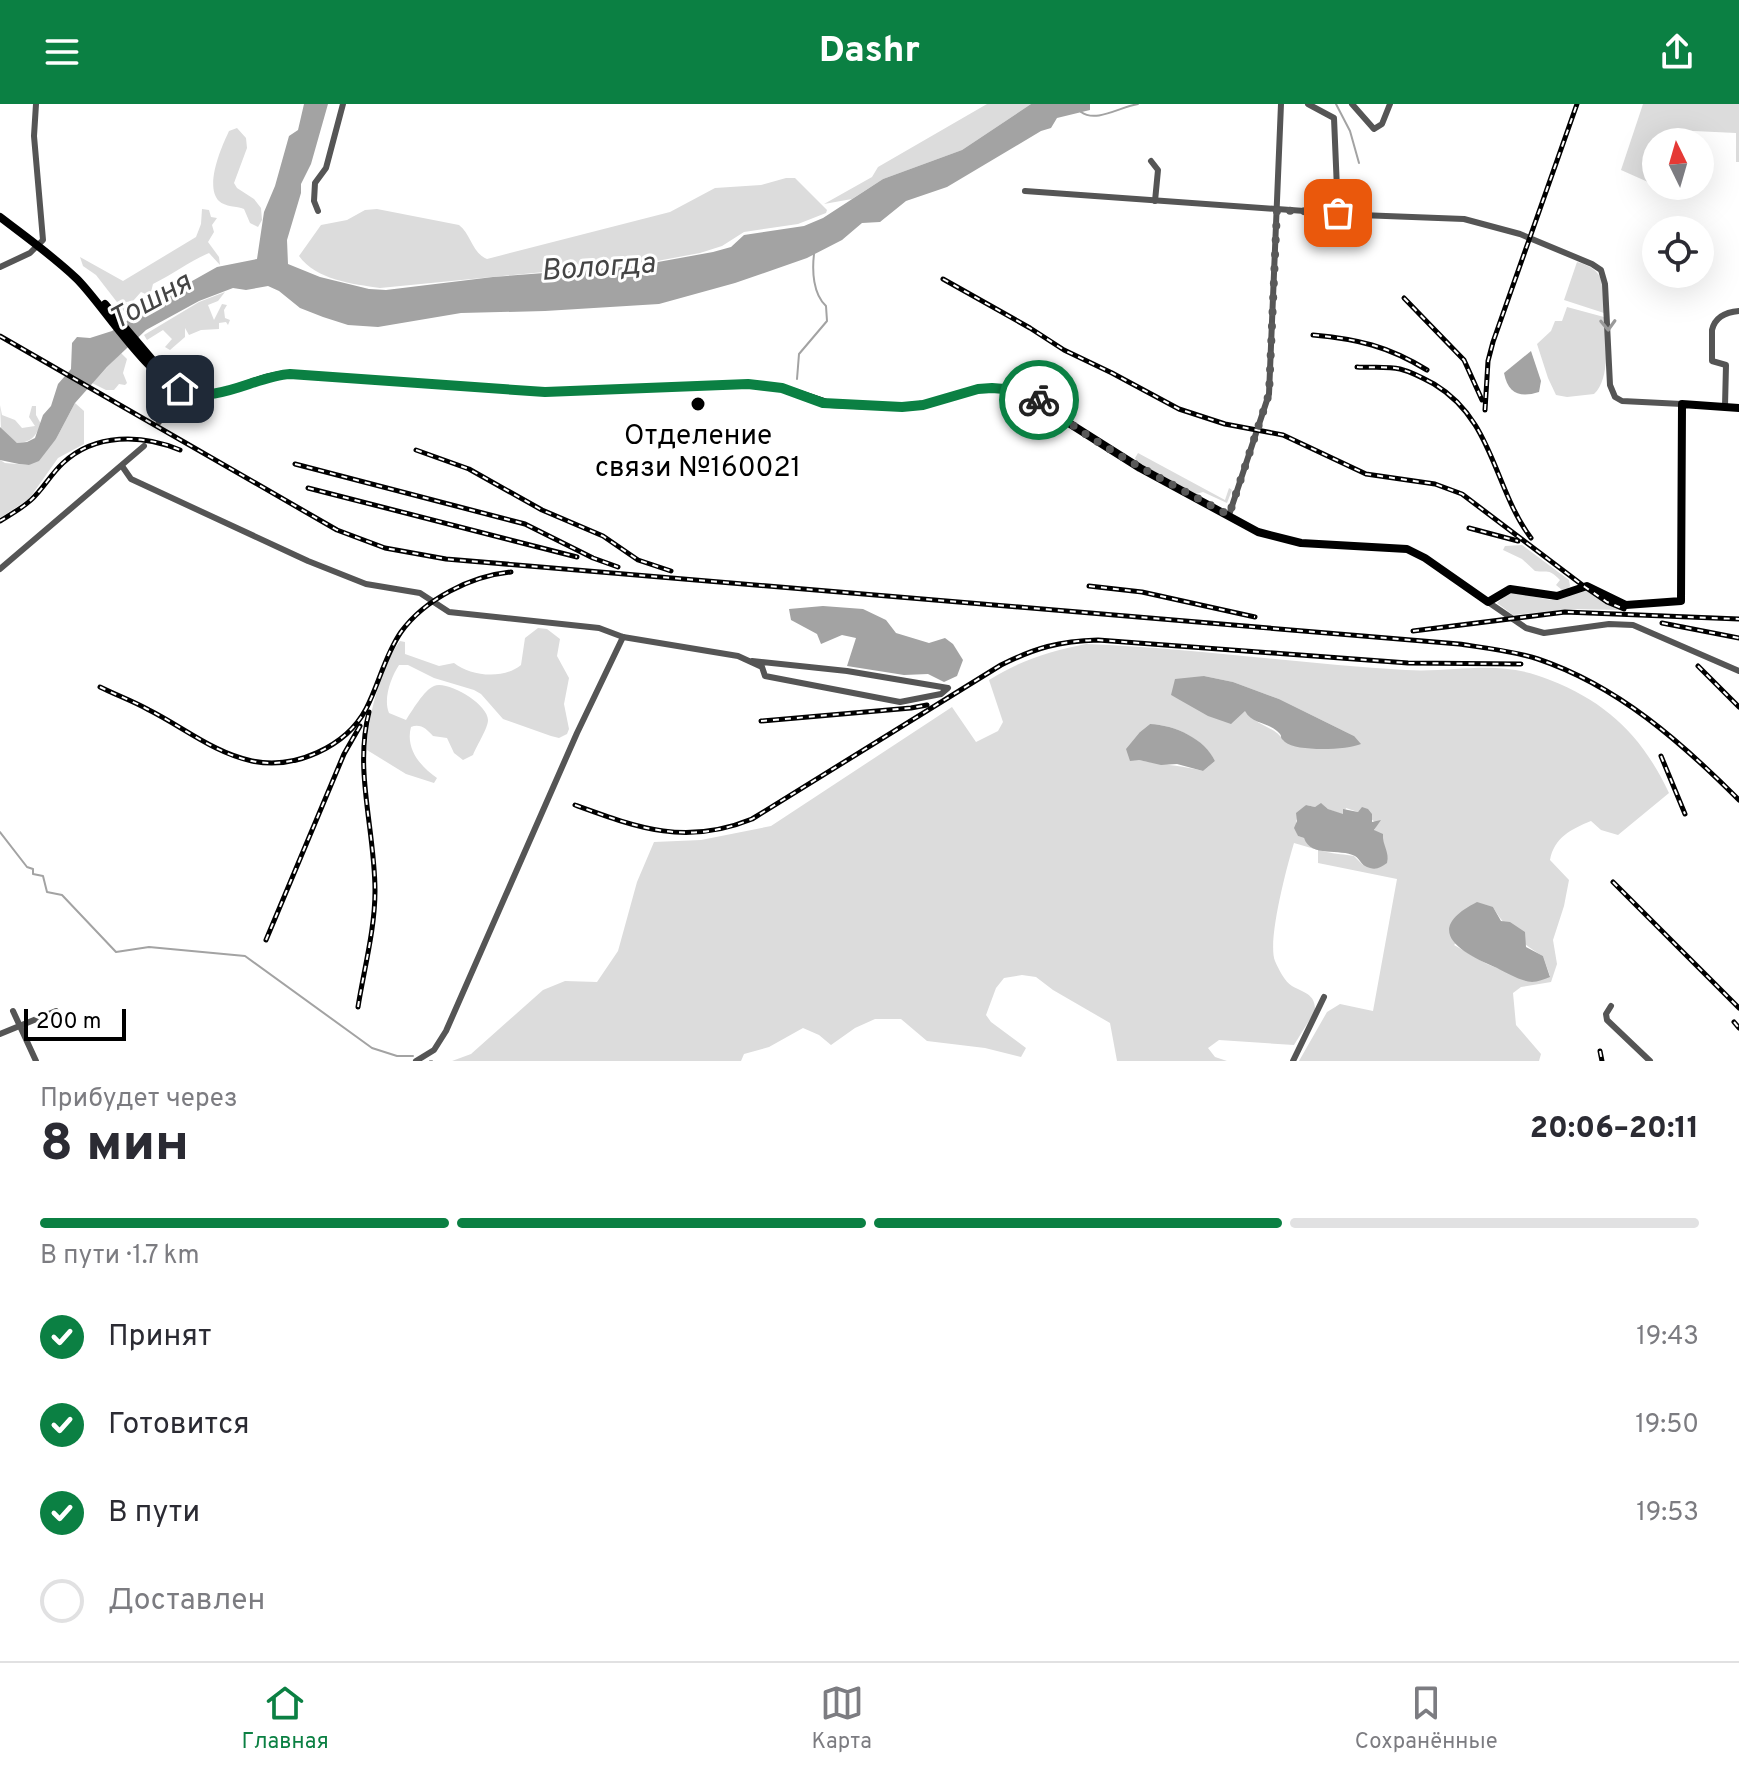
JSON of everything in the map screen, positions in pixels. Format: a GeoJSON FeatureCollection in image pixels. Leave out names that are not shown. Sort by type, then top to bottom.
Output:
{"type":"FeatureCollection","features":[{"type":"Feature","properties":{"kind":"main road"},"geometry":{"type":"LineString","coordinates":[[0,217],[74,271],[138,348],[180,389],[194,394],[233,389],[272,376],[290,374],[545,392],[748,384],[782,388],[823,403],[902,407],[923,405],[978,389],[1007,388],[1029,394],[1135,465],[1258,532],[1286,540],[1407,549],[1488,602],[1510,589],[1557,596],[1586,586],[1624,605],[1681,601],[1682,404],[1739,408]]}},
{"type":"Feature","properties":{"kind":"street"},"geometry":{"type":"LineString","coordinates":[[0,267],[38,246],[43,240],[34,136],[36,104]]}},
{"type":"Feature","properties":{"kind":"street"},"geometry":{"type":"LineString","coordinates":[[318,211],[314,201],[315,183],[326,168],[343,104]]}},
{"type":"Feature","properties":{"kind":"street"},"geometry":{"type":"LineString","coordinates":[[1229,515],[1269,394],[1281,104]]}},
{"type":"Feature","properties":{"kind":"street"},"geometry":{"type":"LineString","coordinates":[[1308,104],[1334,118],[1338,213]]}},
{"type":"Feature","properties":{"kind":"street"},"geometry":{"type":"LineString","coordinates":[[1352,104],[1369,126],[1379,127],[1390,104]]}},
{"type":"Feature","properties":{"kind":"street"},"geometry":{"type":"LineString","coordinates":[[1151,161],[1158,170],[1155,201]]}},
{"type":"Feature","properties":{"kind":"street"},"geometry":{"type":"LineString","coordinates":[[1025,191],[1480,222],[1529,237],[1597,267],[1603,275],[1613,395],[1619,400],[1682,404]]}},
{"type":"Feature","properties":{"kind":"street"},"geometry":{"type":"LineString","coordinates":[[1725,406],[1726,365],[1712,361],[1712,330],[1723,315],[1739,311]]}},
{"type":"Feature","properties":{"kind":"street"},"geometry":{"type":"LineString","coordinates":[[159,422],[180,389]]}},
{"type":"Feature","properties":{"kind":"street"},"geometry":{"type":"LineString","coordinates":[[0,569],[144,446]]}},
{"type":"Feature","properties":{"kind":"street"},"geometry":{"type":"LineString","coordinates":[[122,466],[131,479],[308,561],[366,584],[420,593],[449,612],[599,628],[623,637],[738,656],[762,667],[765,676],[900,702],[941,694],[948,688],[847,671],[752,661]]}},
{"type":"Feature","properties":{"kind":"street"},"geometry":{"type":"LineString","coordinates":[[1488,602],[1526,628],[1544,633],[1609,624],[1633,625],[1739,671]]}},
{"type":"Feature","properties":{"kind":"street"},"geometry":{"type":"LineString","coordinates":[[416,1061],[434,1050],[446,1031],[577,733],[623,637]]}},
{"type":"Feature","properties":{"kind":"street"},"geometry":{"type":"LineString","coordinates":[[1293,1061],[1324,997]]}},
{"type":"Feature","properties":{"kind":"street"},"geometry":{"type":"LineString","coordinates":[[1611,1006],[1606,1014],[1607,1020],[1650,1061]]}},
{"type":"Feature","properties":{"kind":"street"},"geometry":{"type":"LineString","coordinates":[[13,1011],[36,1061]]}},
{"type":"Feature","properties":{"kind":"street"},"geometry":{"type":"LineString","coordinates":[[0,1034],[56,1011]]}},
{"type":"Feature","properties":{"kind":"shaded area"},"geometry":{"type":"Polygon","coordinates":[[[304,104],[328,104],[311,164],[301,184],[287,240],[288,264],[320,277],[386,290],[493,277],[636,266],[713,252],[731,247],[744,235],[804,226],[823,218],[883,179],[962,150],[1031,104],[1090,104],[1090,110],[1057,118],[1051,128],[947,187],[906,201],[880,222],[862,223],[842,240],[807,258],[735,283],[659,304],[461,313],[378,327],[348,325],[323,317],[300,308],[268,286],[246,290],[233,288],[199,301],[146,330],[75,403],[56,439],[39,461],[29,465],[0,460],[0,427],[17,443],[35,438],[58,384],[71,369],[72,343],[77,337],[90,338],[112,331],[153,303],[217,267],[257,259],[264,212],[289,136],[298,130],[304,104]]]}},
{"type":"Feature","properties":{"kind":"shaded area"},"geometry":{"type":"Polygon","coordinates":[[[987,104],[1031,104],[962,150],[883,179],[852,199],[824,204],[872,177],[878,167],[987,104]]]}},
{"type":"Feature","properties":{"kind":"shaded area"},"geometry":{"type":"Polygon","coordinates":[[[1643,104],[1739,104],[1739,162],[1736,162],[1736,133],[1714,132],[1714,128],[1642,128],[1642,179],[1621,170],[1643,104]]]}},
{"type":"Feature","properties":{"kind":"shaded area"},"geometry":{"type":"Polygon","coordinates":[[[237,128],[246,138],[247,148],[234,183],[261,208],[262,220],[258,227],[250,223],[244,209],[219,201],[213,186],[219,156],[229,131],[237,128]]]}},
{"type":"Feature","properties":{"kind":"shaded area"},"geometry":{"type":"Polygon","coordinates":[[[795,178],[827,210],[826,213],[798,224],[744,232],[722,246],[657,261],[380,288],[325,276],[299,256],[321,225],[347,220],[365,210],[377,209],[459,225],[478,252],[487,259],[670,212],[715,188],[761,185],[795,178]]]}},
{"type":"Feature","properties":{"kind":"shaded area"},"geometry":{"type":"Polygon","coordinates":[[[202,209],[209,210],[211,217],[217,218],[208,242],[219,257],[220,265],[209,253],[153,284],[150,296],[141,292],[133,301],[126,302],[132,316],[127,315],[96,275],[83,266],[80,257],[123,281],[196,237],[202,209]]]}},
{"type":"Feature","properties":{"kind":"shaded area"},"geometry":{"type":"Polygon","coordinates":[[[1577,262],[1594,270],[1601,280],[1604,313],[1564,300],[1577,262]]]}},
{"type":"Feature","properties":{"kind":"shaded area"},"geometry":{"type":"Polygon","coordinates":[[[225,292],[218,301],[208,305],[214,320],[222,304],[227,305],[224,310],[225,318],[230,320],[228,325],[226,322],[219,323],[219,329],[201,330],[189,335],[185,328],[185,337],[170,350],[165,347],[172,339],[163,330],[147,340],[144,335],[199,302],[225,292]]]}},
{"type":"Feature","properties":{"kind":"shaded area"},"geometry":{"type":"Polygon","coordinates":[[[1567,307],[1604,317],[1605,369],[1594,394],[1556,395],[1537,344],[1551,331],[1555,321],[1562,321],[1567,307]]]}},
{"type":"Feature","properties":{"kind":"shaded area"},"geometry":{"type":"Polygon","coordinates":[[[1531,351],[1541,381],[1539,392],[1526,395],[1516,393],[1508,386],[1504,373],[1531,351]]]}},
{"type":"Feature","properties":{"kind":"shaded area"},"geometry":{"type":"Polygon","coordinates":[[[121,353],[127,359],[123,373],[127,383],[119,384],[114,390],[106,390],[92,383],[121,353]]]}},
{"type":"Feature","properties":{"kind":"shaded area"},"geometry":{"type":"Polygon","coordinates":[[[75,403],[84,411],[84,444],[58,458],[29,499],[0,518],[0,460],[29,465],[56,439],[75,403]]]}},
{"type":"Feature","properties":{"kind":"shaded area"},"geometry":{"type":"Polygon","coordinates":[[[0,405],[2,415],[15,420],[22,428],[35,426],[29,417],[32,406],[36,406],[36,415],[41,424],[32,438],[17,443],[1,430],[0,405]]]}},
{"type":"Feature","properties":{"kind":"shaded area"},"geometry":{"type":"Polygon","coordinates":[[[1138,453],[1225,500],[1229,488],[1232,490],[1227,503],[1203,492],[1196,494],[1137,462],[1135,458],[1138,453]]]}},
{"type":"Feature","properties":{"kind":"shaded area"},"geometry":{"type":"Polygon","coordinates":[[[1522,545],[1569,580],[1567,590],[1556,585],[1560,580],[1553,574],[1535,571],[1522,559],[1503,550],[1505,546],[1522,545]]]}},
{"type":"Feature","properties":{"kind":"shaded area"},"geometry":{"type":"Polygon","coordinates":[[[1585,590],[1621,610],[1573,609],[1513,615],[1497,603],[1510,592],[1551,600],[1585,590]]]}},
{"type":"Feature","properties":{"kind":"shaded area"},"geometry":{"type":"Polygon","coordinates":[[[823,606],[863,609],[886,620],[896,633],[929,643],[945,638],[963,660],[957,676],[944,682],[928,674],[904,675],[847,666],[856,638],[842,635],[821,644],[817,634],[791,620],[789,609],[823,606]]]}},
{"type":"Feature","properties":{"kind":"shaded area"},"geometry":{"type":"Polygon","coordinates":[[[538,628],[547,629],[560,639],[557,656],[569,678],[564,704],[569,729],[567,734],[559,738],[503,719],[474,690],[434,678],[408,665],[399,665],[389,688],[389,713],[406,720],[426,692],[440,685],[457,690],[481,707],[488,720],[486,727],[473,755],[463,760],[454,753],[447,738],[433,736],[420,726],[411,727],[412,750],[420,763],[437,778],[434,783],[406,774],[367,750],[376,693],[387,663],[400,641],[405,642],[405,654],[439,666],[454,663],[469,671],[496,674],[521,665],[525,638],[538,628]]]}},
{"type":"Feature","properties":{"kind":"shaded area"},"geometry":{"type":"Polygon","coordinates":[[[1086,644],[1406,670],[1513,670],[1531,673],[1571,689],[1621,724],[1647,755],[1669,793],[1618,835],[1601,830],[1591,821],[1570,831],[1559,840],[1552,852],[1550,860],[1569,880],[1553,940],[1557,964],[1551,982],[1521,987],[1513,993],[1516,1025],[1541,1054],[1539,1061],[1299,1061],[1327,1012],[1340,1004],[1373,1011],[1397,879],[1318,863],[1318,850],[1294,843],[1279,903],[1273,951],[1284,978],[1311,997],[1315,1011],[1294,1045],[1219,1040],[1208,1048],[1215,1057],[1227,1061],[1117,1061],[1110,1023],[1036,977],[1022,975],[1004,978],[996,988],[986,1015],[1026,1048],[1021,1057],[985,1048],[927,1041],[901,1019],[875,1019],[855,1028],[831,1045],[803,1028],[769,1047],[744,1054],[741,1061],[452,1061],[471,1054],[543,990],[565,981],[597,982],[618,951],[637,882],[654,842],[701,840],[771,826],[952,707],[976,742],[998,731],[1003,722],[989,680],[1047,653],[1086,644]],[[1204,676],[1171,695],[1186,702],[1245,710],[1284,741],[1354,736],[1279,699],[1233,682],[1204,676]],[[1150,724],[1140,732],[1139,760],[1203,771],[1215,761],[1204,746],[1179,730],[1150,724]],[[1322,804],[1315,807],[1306,805],[1298,817],[1298,836],[1319,850],[1354,856],[1363,865],[1382,841],[1380,834],[1374,831],[1377,824],[1361,810],[1346,808],[1344,815],[1322,804]],[[1493,907],[1454,945],[1487,964],[1532,982],[1550,976],[1543,956],[1515,935],[1493,907]]]}},
{"type":"Feature","properties":{"kind":"shaded area"},"geometry":{"type":"Polygon","coordinates":[[[1204,676],[1233,682],[1279,699],[1354,736],[1361,744],[1322,749],[1291,745],[1277,731],[1245,711],[1231,724],[1208,716],[1171,695],[1175,679],[1204,676]]]}},
{"type":"Feature","properties":{"kind":"shaded area"},"geometry":{"type":"Polygon","coordinates":[[[1150,724],[1169,727],[1197,740],[1215,761],[1203,771],[1177,764],[1130,761],[1126,749],[1150,724]]]}},
{"type":"Feature","properties":{"kind":"shaded area"},"geometry":{"type":"Polygon","coordinates":[[[1321,803],[1343,814],[1343,809],[1358,812],[1362,807],[1372,814],[1372,822],[1381,820],[1374,830],[1383,834],[1387,863],[1370,868],[1355,856],[1313,848],[1298,836],[1294,828],[1296,813],[1306,805],[1315,807],[1321,803]]]}},
{"type":"Feature","properties":{"kind":"shaded area"},"geometry":{"type":"Polygon","coordinates":[[[1477,902],[1493,907],[1501,921],[1510,922],[1525,932],[1526,947],[1543,956],[1550,977],[1534,982],[1523,980],[1470,955],[1452,940],[1449,931],[1452,922],[1477,902]]]}},
{"type":"Feature","properties":{"kind":"waterway"},"geometry":{"type":"LineString","coordinates":[[1081,112],[1094,116],[1138,104]]}},
{"type":"Feature","properties":{"kind":"waterway"},"geometry":{"type":"LineString","coordinates":[[1336,104],[1350,131],[1359,163]]}},
{"type":"Feature","properties":{"kind":"waterway"},"geometry":{"type":"LineString","coordinates":[[797,379],[799,354],[827,321],[826,306],[814,282],[814,254]]}},
{"type":"Feature","properties":{"kind":"waterway"},"geometry":{"type":"LineString","coordinates":[[0,832],[27,867],[33,869],[33,874],[43,876],[47,892],[62,895],[116,952],[149,947],[245,956],[372,1048],[397,1056],[413,1056]]}},
{"type":"Feature","properties":{"kind":"railway"},"geometry":{"type":"LineString","coordinates":[[1485,410],[1488,361],[1493,342],[1577,104]]}},
{"type":"Feature","properties":{"kind":"railway"},"geometry":{"type":"LineString","coordinates":[[943,279],[1064,350],[1179,409],[1225,424],[1283,435],[1366,474],[1435,484],[1462,494],[1585,587],[1624,609]]}},
{"type":"Feature","properties":{"kind":"railway"},"geometry":{"type":"LineString","coordinates":[[1404,298],[1464,360],[1482,400]]}},
{"type":"Feature","properties":{"kind":"railway"},"geometry":{"type":"LineString","coordinates":[[1313,335],[1372,345],[1427,370]]}},
{"type":"Feature","properties":{"kind":"railway"},"geometry":{"type":"LineString","coordinates":[[0,336],[337,530],[385,548],[446,559],[1459,644],[1509,652],[1567,670],[1621,700],[1671,737],[1739,800]]}},
{"type":"Feature","properties":{"kind":"railway"},"geometry":{"type":"LineString","coordinates":[[1357,367],[1404,370],[1434,384],[1454,399],[1481,435],[1518,518],[1531,538]]}},
{"type":"Feature","properties":{"kind":"railway"},"geometry":{"type":"LineString","coordinates":[[0,521],[31,500],[63,463],[89,446],[104,441],[135,439],[180,450]]}},
{"type":"Feature","properties":{"kind":"railway"},"geometry":{"type":"LineString","coordinates":[[416,450],[469,469],[542,510],[603,536],[638,560],[671,571]]}},
{"type":"Feature","properties":{"kind":"railway"},"geometry":{"type":"LineString","coordinates":[[295,464],[525,524],[618,567]]}},
{"type":"Feature","properties":{"kind":"railway"},"geometry":{"type":"LineString","coordinates":[[308,488],[577,557]]}},
{"type":"Feature","properties":{"kind":"railway"},"geometry":{"type":"LineString","coordinates":[[1469,528],[1518,541]]}},
{"type":"Feature","properties":{"kind":"railway"},"geometry":{"type":"LineString","coordinates":[[100,687],[238,757],[268,763],[301,759],[332,745],[357,723],[371,699],[395,641],[423,609],[465,584],[511,572]]}},
{"type":"Feature","properties":{"kind":"railway"},"geometry":{"type":"LineString","coordinates":[[1089,586],[1142,592],[1255,617]]}},
{"type":"Feature","properties":{"kind":"railway"},"geometry":{"type":"LineString","coordinates":[[1413,631],[1565,612],[1739,619]]}},
{"type":"Feature","properties":{"kind":"railway"},"geometry":{"type":"LineString","coordinates":[[1662,623],[1739,638]]}},
{"type":"Feature","properties":{"kind":"railway"},"geometry":{"type":"LineString","coordinates":[[575,805],[620,821],[662,831],[705,831],[728,827],[752,819],[1001,665],[1036,650],[1071,642],[1098,640],[1408,663],[1521,664]]}},
{"type":"Feature","properties":{"kind":"railway"},"geometry":{"type":"LineString","coordinates":[[1698,666],[1739,707]]}},
{"type":"Feature","properties":{"kind":"railway"},"geometry":{"type":"LineString","coordinates":[[761,721],[927,705]]}},
{"type":"Feature","properties":{"kind":"railway"},"geometry":{"type":"LineString","coordinates":[[358,1007],[375,905],[364,778],[369,712]]}},
{"type":"Feature","properties":{"kind":"railway"},"geometry":{"type":"LineString","coordinates":[[266,940],[344,754],[360,726]]}},
{"type":"Feature","properties":{"kind":"railway"},"geometry":{"type":"LineString","coordinates":[[1661,756],[1685,814]]}},
{"type":"Feature","properties":{"kind":"railway"},"geometry":{"type":"LineString","coordinates":[[1613,882],[1739,1008]]}},
{"type":"Feature","properties":{"kind":"railway"},"geometry":{"type":"LineString","coordinates":[[1734,1022],[1739,1028]]}},
{"type":"Feature","properties":{"kind":"railway"},"geometry":{"type":"LineString","coordinates":[[1600,1051],[1602,1061]]}},
{"type":"Feature","properties":{"kind":"way so far"},"geometry":{"type":"LineString","coordinates":[[1039,400],[1064,420],[1135,465],[1229,515],[1269,394],[1277,210],[1338,213]]}},
{"type":"Feature","properties":{"kind":"place","name":"Отделение связи №160021"},"geometry":{"type":"Point","coordinates":[698,404]}},
{"type":"Feature","properties":{"kind":"route"},"geometry":{"type":"LineString","coordinates":[[180,389],[194,394],[213,393],[290,374],[545,392],[748,384],[782,388],[823,403],[902,407],[992,388],[1017,390],[1039,400]]}},
{"type":"Feature","properties":{"kind":"water label","name":"Вологда"},"geometry":{"type":"Point","coordinates":[598,266]}},
{"type":"Feature","properties":{"kind":"water label","name":"Тошня"},"geometry":{"type":"Point","coordinates":[150,300]}}]}
